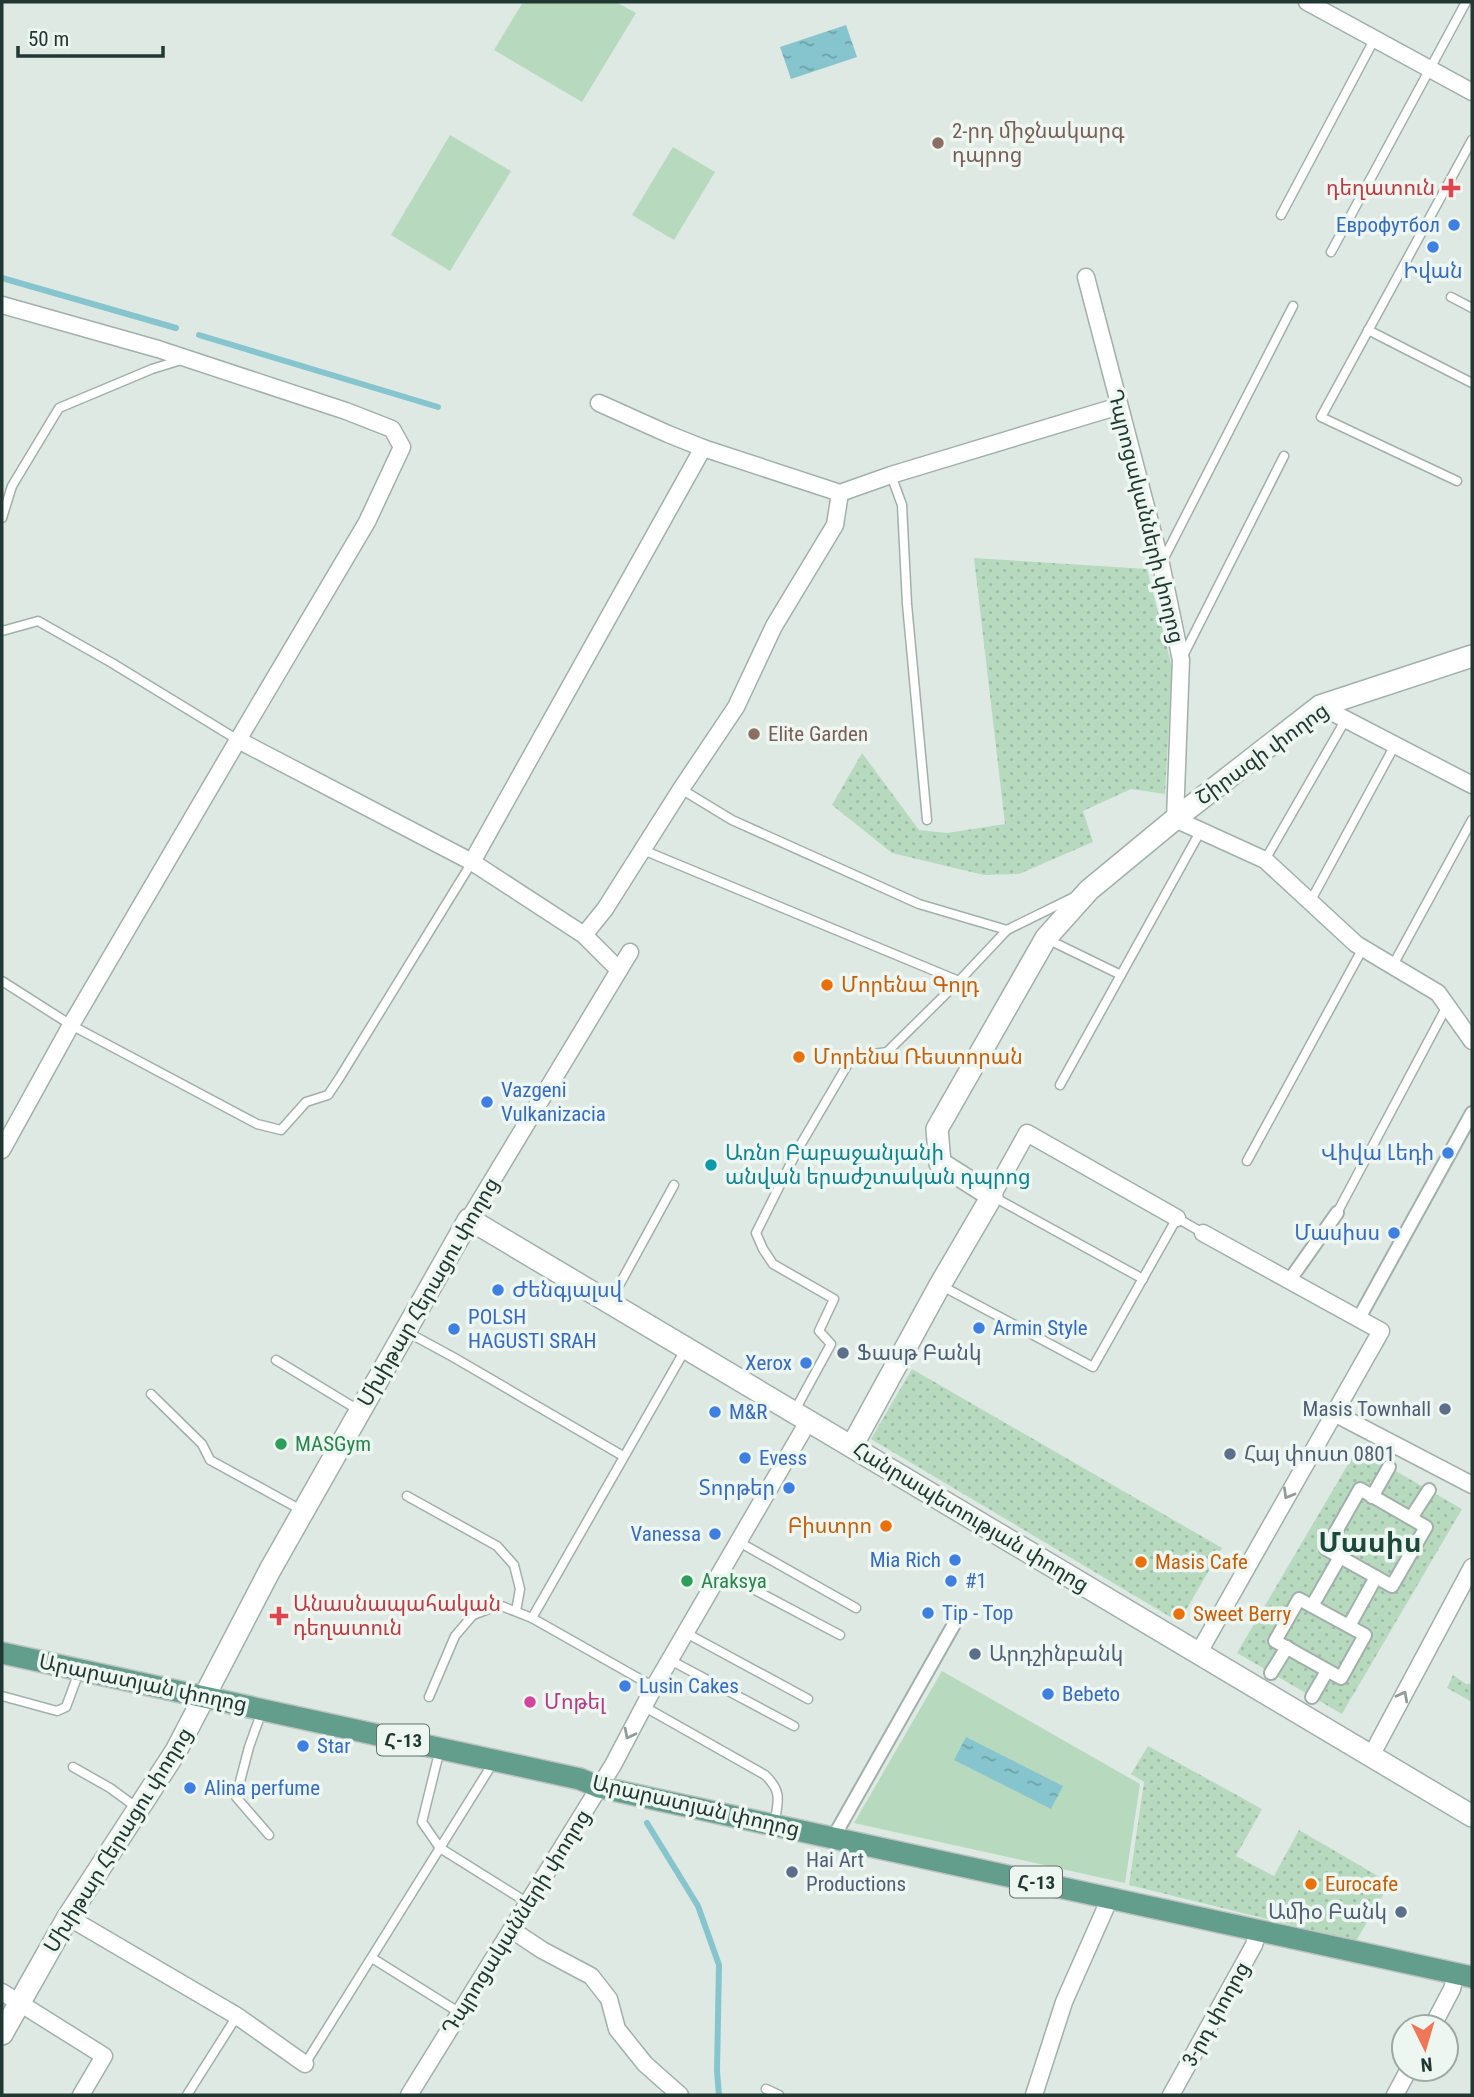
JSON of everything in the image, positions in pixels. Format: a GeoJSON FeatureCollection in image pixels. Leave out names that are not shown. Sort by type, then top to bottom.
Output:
{"type":"FeatureCollection","features":[{"type":"Feature","properties":{"kind":"main road","name":"Արարատյան փողոց"},"geometry":{"type":"LineString","coordinates":[[2,1653],[580,1779],[599,1787],[1464,1975]]}},
{"type":"Feature","properties":{"kind":"street"},"geometry":{"type":"LineString","coordinates":[[1307,2],[1472,92]]}},
{"type":"Feature","properties":{"kind":"street","name":"Դպրոցականների փողոց"},"geometry":{"type":"LineString","coordinates":[[1086,277],[1161,564],[1181,660],[1175,818]]}},
{"type":"Feature","properties":{"kind":"street"},"geometry":{"type":"LineString","coordinates":[[2,304],[346,411],[392,429],[402,447],[367,522],[71,1025],[2,1150]]}},
{"type":"Feature","properties":{"kind":"street"},"geometry":{"type":"LineString","coordinates":[[599,403],[668,434],[840,493],[1119,406]]}},
{"type":"Feature","properties":{"kind":"street"},"geometry":{"type":"LineString","coordinates":[[472,862],[703,447]]}},
{"type":"Feature","properties":{"kind":"street"},"geometry":{"type":"LineString","coordinates":[[584,935],[605,909],[736,707],[774,626],[835,525],[840,493]]}},
{"type":"Feature","properties":{"kind":"street","name":"Շիրազի փողոց"},"geometry":{"type":"LineString","coordinates":[[1175,818],[1320,706],[1472,656]]}},
{"type":"Feature","properties":{"kind":"street"},"geometry":{"type":"LineString","coordinates":[[1320,706],[1472,785]]}},
{"type":"Feature","properties":{"kind":"street"},"geometry":{"type":"LineString","coordinates":[[238,740],[472,862],[584,935],[619,970]]}},
{"type":"Feature","properties":{"kind":"street"},"geometry":{"type":"LineString","coordinates":[[992,1196],[940,1163],[937,1129],[1046,938],[1089,890],[1175,818],[1200,832],[1265,860],[1363,948],[1438,993],[1472,1040]]}},
{"type":"Feature","properties":{"kind":"street","name":"Մխիթար Հերացու փողոց"},"geometry":{"type":"LineString","coordinates":[[2,2034],[11,1997],[68,1917],[176,1751],[270,1570],[405,1331],[469,1219],[630,952]]}},
{"type":"Feature","properties":{"kind":"street"},"geometry":{"type":"LineString","coordinates":[[1359,1318],[1472,1113]]}},
{"type":"Feature","properties":{"kind":"street"},"geometry":{"type":"LineString","coordinates":[[852,1446],[1027,1133],[1177,1218]]}},
{"type":"Feature","properties":{"kind":"street"},"geometry":{"type":"LineString","coordinates":[[1289,1280],[1337,1213]]}},
{"type":"Feature","properties":{"kind":"street","name":"Հանրապետության փողոց"},"geometry":{"type":"LineString","coordinates":[[469,1219],[1472,1816]]}},
{"type":"Feature","properties":{"kind":"street"},"geometry":{"type":"LineString","coordinates":[[1198,1654],[1381,1331],[1203,1233]]}},
{"type":"Feature","properties":{"kind":"street"},"geometry":{"type":"LineString","coordinates":[[1334,1413],[1472,1485]]}},
{"type":"Feature","properties":{"kind":"street","name":"Դպրոցականների փողոց"},"geometry":{"type":"LineString","coordinates":[[409,2095],[613,1765],[643,1706],[738,1542],[801,1416]]}},
{"type":"Feature","properties":{"kind":"street"},"geometry":{"type":"LineString","coordinates":[[1372,1497],[1389,1467]]}},
{"type":"Feature","properties":{"kind":"street"},"geometry":{"type":"LineString","coordinates":[[1360,1489],[1372,1497],[1426,1527],[1392,1586],[1326,1549],[1360,1489]]}},
{"type":"Feature","properties":{"kind":"street"},"geometry":{"type":"LineString","coordinates":[[1411,1518],[1429,1490]]}},
{"type":"Feature","properties":{"kind":"street"},"geometry":{"type":"LineString","coordinates":[[1312,1606],[1340,1557]]}},
{"type":"Feature","properties":{"kind":"street"},"geometry":{"type":"LineString","coordinates":[[1371,1756],[1472,1567]]}},
{"type":"Feature","properties":{"kind":"street"},"geometry":{"type":"LineString","coordinates":[[1349,1626],[1376,1577]]}},
{"type":"Feature","properties":{"kind":"street"},"geometry":{"type":"LineString","coordinates":[[1299,1599],[1349,1626],[1365,1635],[1341,1678],[1275,1641],[1299,1599]]}},
{"type":"Feature","properties":{"kind":"street"},"geometry":{"type":"LineString","coordinates":[[833,1838],[957,1619]]}},
{"type":"Feature","properties":{"kind":"street"},"geometry":{"type":"LineString","coordinates":[[1271,1673],[1287,1647]]}},
{"type":"Feature","properties":{"kind":"street"},"geometry":{"type":"LineString","coordinates":[[1311,1697],[1326,1671]]}},
{"type":"Feature","properties":{"kind":"street"},"geometry":{"type":"LineString","coordinates":[[1034,2095],[1064,2002],[1110,1898]]}},
{"type":"Feature","properties":{"kind":"street"},"geometry":{"type":"LineString","coordinates":[[68,1917],[237,2016],[305,2064]]}},
{"type":"Feature","properties":{"kind":"street"},"geometry":{"type":"LineString","coordinates":[[513,1930],[542,1950],[591,1976],[609,1999],[617,2029],[645,2064],[678,2094]]}},
{"type":"Feature","properties":{"kind":"street","name":"3-րդ փողոց"},"geometry":{"type":"LineString","coordinates":[[1171,2095],[1254,1945],[1258,1931]]}},
{"type":"Feature","properties":{"kind":"street"},"geometry":{"type":"LineString","coordinates":[[1439,2013],[1452,1989],[1464,1975]]}},
{"type":"Feature","properties":{"kind":"street"},"geometry":{"type":"LineString","coordinates":[[11,1997],[104,2056],[81,2095]]}},
{"type":"Feature","properties":{"kind":"lane"},"geometry":{"type":"LineString","coordinates":[[1331,251],[1466,2]]}},
{"type":"Feature","properties":{"kind":"lane"},"geometry":{"type":"LineString","coordinates":[[1280,215],[1374,40]]}},
{"type":"Feature","properties":{"kind":"lane"},"geometry":{"type":"LineString","coordinates":[[1457,481],[1321,417],[1472,139]]}},
{"type":"Feature","properties":{"kind":"lane"},"geometry":{"type":"LineString","coordinates":[[1451,297],[1472,308]]}},
{"type":"Feature","properties":{"kind":"lane"},"geometry":{"type":"LineString","coordinates":[[1161,564],[1293,306]]}},
{"type":"Feature","properties":{"kind":"lane"},"geometry":{"type":"LineString","coordinates":[[1368,330],[1472,383]]}},
{"type":"Feature","properties":{"kind":"lane"},"geometry":{"type":"LineString","coordinates":[[2,518],[12,486],[59,408],[152,369],[185,359]]}},
{"type":"Feature","properties":{"kind":"lane"},"geometry":{"type":"LineString","coordinates":[[1181,660],[1284,456]]}},
{"type":"Feature","properties":{"kind":"lane"},"geometry":{"type":"LineString","coordinates":[[891,475],[902,505],[907,604],[927,820]]}},
{"type":"Feature","properties":{"kind":"lane"},"geometry":{"type":"LineString","coordinates":[[2,631],[38,621],[238,740]]}},
{"type":"Feature","properties":{"kind":"lane"},"geometry":{"type":"LineString","coordinates":[[1265,860],[1346,719]]}},
{"type":"Feature","properties":{"kind":"lane"},"geometry":{"type":"LineString","coordinates":[[1310,902],[1395,745]]}},
{"type":"Feature","properties":{"kind":"lane"},"geometry":{"type":"LineString","coordinates":[[681,789],[732,820],[919,904],[1007,930]]}},
{"type":"Feature","properties":{"kind":"lane"},"geometry":{"type":"LineString","coordinates":[[1393,965],[1472,820]]}},
{"type":"Feature","properties":{"kind":"lane"},"geometry":{"type":"LineString","coordinates":[[1059,1085],[1200,832]]}},
{"type":"Feature","properties":{"kind":"lane"},"geometry":{"type":"LineString","coordinates":[[643,850],[959,981]]}},
{"type":"Feature","properties":{"kind":"lane"},"geometry":{"type":"LineString","coordinates":[[2,981],[71,1025],[257,1124],[281,1130],[306,1102],[328,1095],[472,862]]}},
{"type":"Feature","properties":{"kind":"lane"},"geometry":{"type":"LineString","coordinates":[[801,1416],[831,1344],[819,1331],[834,1299],[773,1264],[756,1233],[798,1149],[852,1057],[887,1052],[1007,930],[1089,890]]}},
{"type":"Feature","properties":{"kind":"lane"},"geometry":{"type":"LineString","coordinates":[[1046,938],[1121,975]]}},
{"type":"Feature","properties":{"kind":"lane"},"geometry":{"type":"LineString","coordinates":[[1247,1161],[1363,948]]}},
{"type":"Feature","properties":{"kind":"lane"},"geometry":{"type":"LineString","coordinates":[[1337,1213],[1448,1005]]}},
{"type":"Feature","properties":{"kind":"lane"},"geometry":{"type":"LineString","coordinates":[[610,1303],[674,1185]]}},
{"type":"Feature","properties":{"kind":"lane"},"geometry":{"type":"LineString","coordinates":[[992,1196],[1143,1279]]}},
{"type":"Feature","properties":{"kind":"lane"},"geometry":{"type":"LineString","coordinates":[[940,1285],[1093,1367],[1177,1218],[1203,1233]]}},
{"type":"Feature","properties":{"kind":"lane"},"geometry":{"type":"LineString","coordinates":[[405,1331],[623,1456]]}},
{"type":"Feature","properties":{"kind":"lane"},"geometry":{"type":"LineString","coordinates":[[532,1618],[686,1348]]}},
{"type":"Feature","properties":{"kind":"lane"},"geometry":{"type":"LineString","coordinates":[[276,1360],[360,1411]]}},
{"type":"Feature","properties":{"kind":"lane"},"geometry":{"type":"LineString","coordinates":[[151,1394],[202,1444],[210,1460],[303,1511]]}},
{"type":"Feature","properties":{"kind":"lane"},"geometry":{"type":"LineString","coordinates":[[407,1496],[498,1546],[514,1565],[520,1589],[516,1611]]}},
{"type":"Feature","properties":{"kind":"lane"},"geometry":{"type":"LineString","coordinates":[[738,1542],[856,1608]]}},
{"type":"Feature","properties":{"kind":"lane"},"geometry":{"type":"LineString","coordinates":[[721,1572],[840,1635]]}},
{"type":"Feature","properties":{"kind":"lane"},"geometry":{"type":"LineString","coordinates":[[429,1697],[455,1636],[473,1615],[499,1605],[532,1618],[654,1687]]}},
{"type":"Feature","properties":{"kind":"lane"},"geometry":{"type":"LineString","coordinates":[[686,1633],[808,1699]]}},
{"type":"Feature","properties":{"kind":"lane"},"geometry":{"type":"LineString","coordinates":[[670,1660],[794,1727]]}},
{"type":"Feature","properties":{"kind":"lane"},"geometry":{"type":"LineString","coordinates":[[2,1696],[57,1711],[66,1707],[81,1670]]}},
{"type":"Feature","properties":{"kind":"lane"},"geometry":{"type":"LineString","coordinates":[[643,1706],[765,1775],[775,1785],[779,1797],[774,1825]]}},
{"type":"Feature","properties":{"kind":"lane"},"geometry":{"type":"LineString","coordinates":[[263,1709],[249,1747],[236,1797],[269,1835]]}},
{"type":"Feature","properties":{"kind":"lane"},"geometry":{"type":"LineString","coordinates":[[441,1748],[422,1822],[440,1849],[527,1903]]}},
{"type":"Feature","properties":{"kind":"lane"},"geometry":{"type":"LineString","coordinates":[[305,2064],[495,1760]]}},
{"type":"Feature","properties":{"kind":"lane"},"geometry":{"type":"LineString","coordinates":[[73,1767],[110,1788],[139,1809]]}},
{"type":"Feature","properties":{"kind":"lane"},"geometry":{"type":"LineString","coordinates":[[372,1958],[460,2013]]}},
{"type":"Feature","properties":{"kind":"lane"},"geometry":{"type":"LineString","coordinates":[[187,2095],[237,2016]]}},
{"type":"Feature","properties":{"kind":"lane"},"geometry":{"type":"LineString","coordinates":[[766,2089],[779,2095]]}},
{"type":"Feature","properties":{"kind":"green space"},"geometry":{"type":"Polygon","coordinates":[[[523,2],[616,2],[636,13],[582,102],[494,50],[523,2]]]}},
{"type":"Feature","properties":{"kind":"green space"},"geometry":{"type":"Polygon","coordinates":[[[450,135],[511,171],[450,271],[391,235],[450,135]]]}},
{"type":"Feature","properties":{"kind":"green space"},"geometry":{"type":"Polygon","coordinates":[[[673,147],[715,172],[674,240],[632,215],[673,147]]]}},
{"type":"Feature","properties":{"kind":"green space"},"geometry":{"type":"Polygon","coordinates":[[[974,558],[1147,569],[1172,667],[1165,794],[1131,789],[1083,811],[1093,842],[1019,874],[984,875],[892,853],[832,805],[862,753],[919,830],[947,833],[1005,824],[974,558]]]}},
{"type":"Feature","properties":{"kind":"green space"},"geometry":{"type":"Polygon","coordinates":[[[912,1369],[1222,1548],[1179,1622],[871,1439],[912,1369]]]}},
{"type":"Feature","properties":{"kind":"green space"},"geometry":{"type":"Polygon","coordinates":[[[1357,1449],[1462,1509],[1342,1714],[1237,1653],[1357,1449]]]}},
{"type":"Feature","properties":{"kind":"green space"},"geometry":{"type":"Polygon","coordinates":[[[942,1671],[1140,1784],[1125,1883],[854,1823],[942,1671]]]}},
{"type":"Feature","properties":{"kind":"green space"},"geometry":{"type":"Polygon","coordinates":[[[1453,1675],[1466,1684],[1472,1684],[1472,1702],[1447,1688],[1453,1675]]]}},
{"type":"Feature","properties":{"kind":"green space"},"geometry":{"type":"Polygon","coordinates":[[[1148,1746],[1262,1809],[1236,1856],[1274,1876],[1299,1830],[1390,1883],[1356,1941],[1129,1885],[1144,1782],[1131,1774],[1148,1746]]]}},
{"type":"Feature","properties":{"kind":"water"},"geometry":{"type":"Polygon","coordinates":[[[846,25],[857,57],[791,79],[780,47],[846,25]]]}},
{"type":"Feature","properties":{"kind":"water"},"geometry":{"type":"Polygon","coordinates":[[[966,1737],[1063,1786],[1051,1809],[954,1760],[966,1737]]]}},
{"type":"Feature","properties":{"kind":"waterway"},"geometry":{"type":"LineString","coordinates":[[2,278],[176,328]]}},
{"type":"Feature","properties":{"kind":"waterway"},"geometry":{"type":"LineString","coordinates":[[199,335],[438,407]]}},
{"type":"Feature","properties":{"kind":"waterway"},"geometry":{"type":"LineString","coordinates":[[647,1823],[698,1906],[719,1965],[719,2095]]}},
{"type":"Feature","properties":{"kind":"place","name":"2-րդ միջնակարգ դպրոց"},"geometry":{"type":"Point","coordinates":[938,143]}},
{"type":"Feature","properties":{"kind":"place","name":"դեղատուն"},"geometry":{"type":"Point","coordinates":[1451,188]}},
{"type":"Feature","properties":{"kind":"place","name":"Еврофутбол"},"geometry":{"type":"Point","coordinates":[1454,225]}},
{"type":"Feature","properties":{"kind":"place","name":"Իվան"},"geometry":{"type":"Point","coordinates":[1433,247]}},
{"type":"Feature","properties":{"kind":"place","name":"Elite Garden"},"geometry":{"type":"Point","coordinates":[754,734]}},
{"type":"Feature","properties":{"kind":"place","name":"Մորենա Գոլդ"},"geometry":{"type":"Point","coordinates":[827,985]}},
{"type":"Feature","properties":{"kind":"place","name":"Մորենա Ռեստորան"},"geometry":{"type":"Point","coordinates":[799,1057]}},
{"type":"Feature","properties":{"kind":"place","name":"Vazgeni Vulkanizacia"},"geometry":{"type":"Point","coordinates":[487,1102]}},
{"type":"Feature","properties":{"kind":"place","name":"Վիվա Լեդի"},"geometry":{"type":"Point","coordinates":[1448,1153]}},
{"type":"Feature","properties":{"kind":"place","name":"Առնո Բաբաջանյանի անվան երաժշտական դպրոց"},"geometry":{"type":"Point","coordinates":[711,1165]}},
{"type":"Feature","properties":{"kind":"place","name":"Մասիսս"},"geometry":{"type":"Point","coordinates":[1394,1233]}},
{"type":"Feature","properties":{"kind":"place","name":"Ժենգյալսվ"},"geometry":{"type":"Point","coordinates":[498,1290]}},
{"type":"Feature","properties":{"kind":"place","name":"Armin Style"},"geometry":{"type":"Point","coordinates":[979,1328]}},
{"type":"Feature","properties":{"kind":"place","name":"POLSH HAGUSTI SRAH"},"geometry":{"type":"Point","coordinates":[454,1329]}},
{"type":"Feature","properties":{"kind":"place","name":"Ֆասթ Բանկ"},"geometry":{"type":"Point","coordinates":[843,1353]}},
{"type":"Feature","properties":{"kind":"place","name":"Xerox"},"geometry":{"type":"Point","coordinates":[806,1363]}},
{"type":"Feature","properties":{"kind":"place","name":"Masis Townhall"},"geometry":{"type":"Point","coordinates":[1445,1409]}},
{"type":"Feature","properties":{"kind":"place","name":"M&R"},"geometry":{"type":"Point","coordinates":[715,1412]}},
{"type":"Feature","properties":{"kind":"place","name":"MASGym"},"geometry":{"type":"Point","coordinates":[281,1444]}},
{"type":"Feature","properties":{"kind":"place","name":"Հայ փոստ 0801"},"geometry":{"type":"Point","coordinates":[1230,1454]}},
{"type":"Feature","properties":{"kind":"place","name":"Evess"},"geometry":{"type":"Point","coordinates":[745,1458]}},
{"type":"Feature","properties":{"kind":"place","name":"Տորթեր"},"geometry":{"type":"Point","coordinates":[789,1488]}},
{"type":"Feature","properties":{"kind":"place","name":"Բիստրո"},"geometry":{"type":"Point","coordinates":[886,1526]}},
{"type":"Feature","properties":{"kind":"place","name":"Vanessa"},"geometry":{"type":"Point","coordinates":[715,1534]}},
{"type":"Feature","properties":{"kind":"place","name":"Mia Rich"},"geometry":{"type":"Point","coordinates":[955,1560]}},
{"type":"Feature","properties":{"kind":"place","name":"Masis Cafe"},"geometry":{"type":"Point","coordinates":[1141,1562]}},
{"type":"Feature","properties":{"kind":"place","name":"Araksya"},"geometry":{"type":"Point","coordinates":[687,1581]}},
{"type":"Feature","properties":{"kind":"place","name":"#1"},"geometry":{"type":"Point","coordinates":[951,1581]}},
{"type":"Feature","properties":{"kind":"place","name":"Tip - Top"},"geometry":{"type":"Point","coordinates":[928,1613]}},
{"type":"Feature","properties":{"kind":"place","name":"Sweet Berry"},"geometry":{"type":"Point","coordinates":[1179,1614]}},
{"type":"Feature","properties":{"kind":"place","name":"Անասնապահական դեղատուն"},"geometry":{"type":"Point","coordinates":[279,1616]}},
{"type":"Feature","properties":{"kind":"place","name":"Արդշինբանկ"},"geometry":{"type":"Point","coordinates":[975,1654]}},
{"type":"Feature","properties":{"kind":"place","name":"Lusin Cakes"},"geometry":{"type":"Point","coordinates":[625,1686]}},
{"type":"Feature","properties":{"kind":"place","name":"Bebeto"},"geometry":{"type":"Point","coordinates":[1048,1694]}},
{"type":"Feature","properties":{"kind":"place","name":"Մոթել"},"geometry":{"type":"Point","coordinates":[530,1702]}},
{"type":"Feature","properties":{"kind":"place","name":"Star"},"geometry":{"type":"Point","coordinates":[303,1746]}},
{"type":"Feature","properties":{"kind":"place","name":"Alina perfume"},"geometry":{"type":"Point","coordinates":[190,1788]}},
{"type":"Feature","properties":{"kind":"place","name":"Hai Art Productions"},"geometry":{"type":"Point","coordinates":[792,1872]}},
{"type":"Feature","properties":{"kind":"place","name":"Eurocafe"},"geometry":{"type":"Point","coordinates":[1311,1884]}},
{"type":"Feature","properties":{"kind":"place","name":"Ամիօ Բանկ"},"geometry":{"type":"Point","coordinates":[1401,1912]}},
{"type":"Feature","properties":{"kind":"district","name":"Մասիս"},"geometry":{"type":"Point","coordinates":[1370,1542]}}]}
